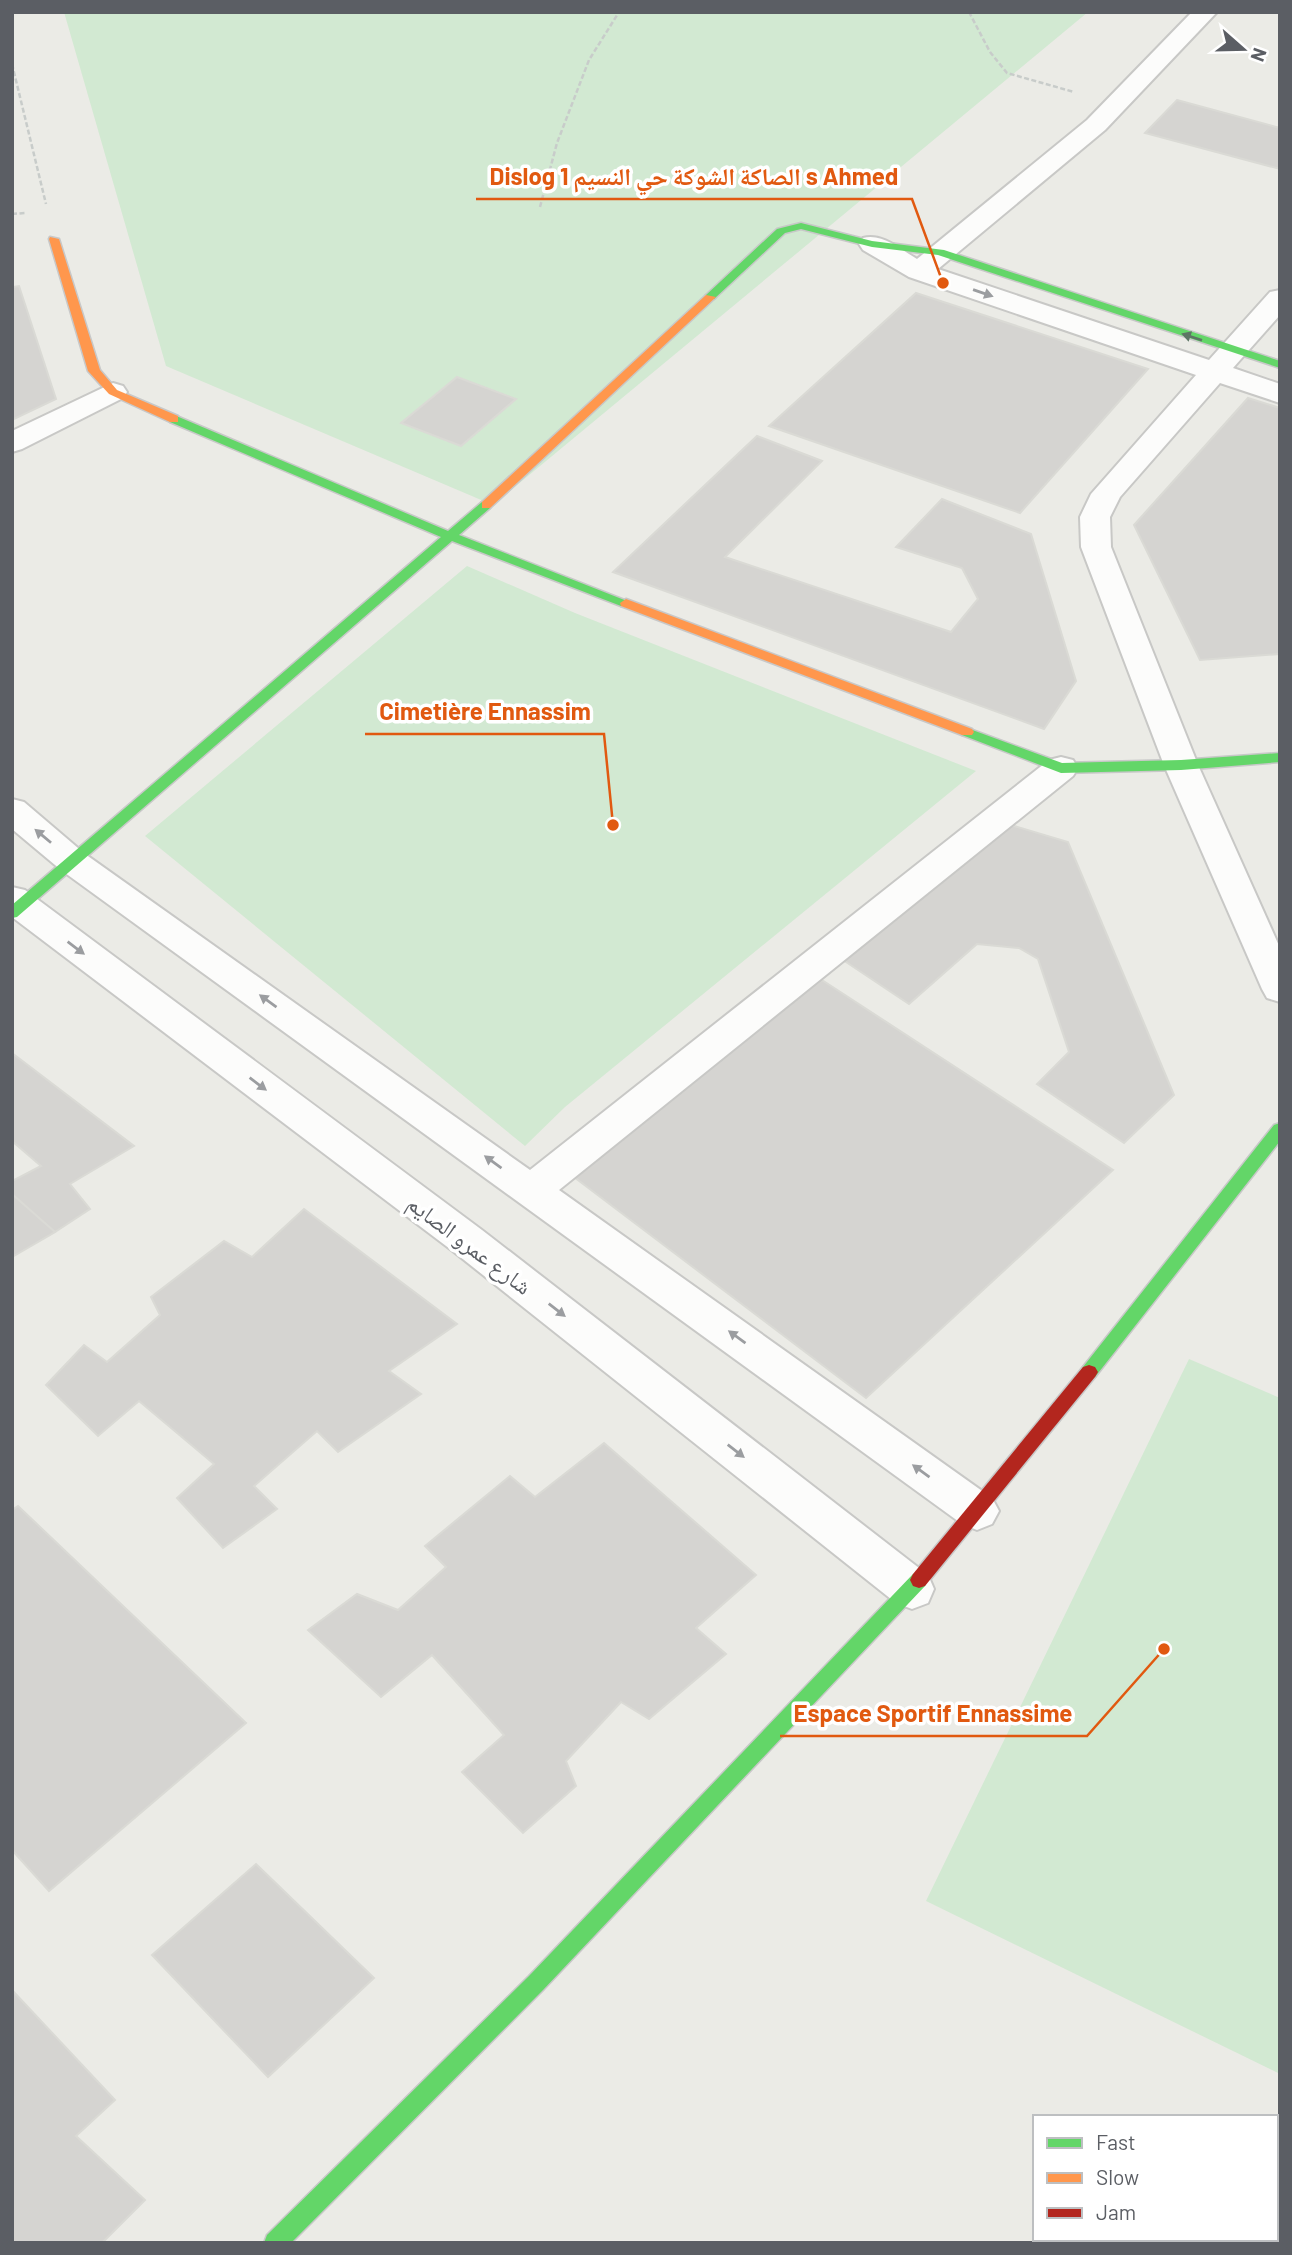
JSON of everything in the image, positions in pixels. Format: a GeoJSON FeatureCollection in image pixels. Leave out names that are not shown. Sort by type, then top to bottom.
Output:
{"type":"FeatureCollection","features":[{"type":"Feature","properties":{"kind":"street"},"geometry":{"type":"LineString","coordinates":[[919,271],[1051,163],[1116,104],[1205,12]]}},
{"type":"Feature","properties":{"kind":"street"},"geometry":{"type":"LineString","coordinates":[[15,906],[73,862],[452,537],[775,235],[801,226],[872,244],[940,252],[1224,362],[1280,394]]}},
{"type":"Feature","properties":{"kind":"street"},"geometry":{"type":"LineString","coordinates":[[54,239],[94,371],[113,392],[452,537],[1061,768],[1181,765],[1280,757]]}},
{"type":"Feature","properties":{"kind":"street"},"geometry":{"type":"LineString","coordinates":[[872,244],[919,271],[1224,362],[1280,365]]}},
{"type":"Feature","properties":{"kind":"street"},"geometry":{"type":"LineString","coordinates":[[1280,298],[1106,494],[1095,517],[1096,547],[1181,765],[1280,989]]}},
{"type":"Feature","properties":{"kind":"street"},"geometry":{"type":"LineString","coordinates":[[12,443],[113,392]]}},
{"type":"Feature","properties":{"kind":"street"},"geometry":{"type":"LineString","coordinates":[[532,1189],[1061,768]]}},
{"type":"Feature","properties":{"kind":"street"},"geometry":{"type":"LineString","coordinates":[[12,810],[73,862],[977,1511]]}},
{"type":"Feature","properties":{"kind":"street","name":"شارع عمرو الصايم"},"geometry":{"type":"LineString","coordinates":[[15,906],[468,1241],[912,1589]]}},
{"type":"Feature","properties":{"kind":"street"},"geometry":{"type":"LineString","coordinates":[[275,2243],[536,1983],[912,1589],[1148,1300],[1280,1129]]}},
{"type":"Feature","properties":{"kind":"path"},"geometry":{"type":"LineString","coordinates":[[540,207],[557,143],[589,60],[619,12]]}},
{"type":"Feature","properties":{"kind":"path"},"geometry":{"type":"LineString","coordinates":[[968,12],[982,41],[998,65],[1007,73],[1116,104]]}},
{"type":"Feature","properties":{"kind":"path"},"geometry":{"type":"LineString","coordinates":[[12,64],[54,239]]}},
{"type":"Feature","properties":{"kind":"green space"},"geometry":{"type":"Polygon","coordinates":[[[64,12],[1088,12],[493,505],[166,366],[64,12]]]}},
{"type":"Feature","properties":{"kind":"green space"},"geometry":{"type":"Polygon","coordinates":[[[467,566],[575,613],[976,771],[565,1107],[525,1146],[145,836],[467,566]]]}},
{"type":"Feature","properties":{"kind":"green space"},"geometry":{"type":"Polygon","coordinates":[[[1189,1359],[1280,1398],[1280,2074],[926,1901],[1189,1359]]]}},
{"type":"Feature","properties":{"kind":"building"},"geometry":{"type":"Polygon","coordinates":[[[1177,100],[1280,128],[1280,169],[1145,133],[1177,100]]]}},
{"type":"Feature","properties":{"kind":"building"},"geometry":{"type":"Polygon","coordinates":[[[19,286],[56,399],[12,420],[12,287],[19,286]]]}},
{"type":"Feature","properties":{"kind":"building"},"geometry":{"type":"Polygon","coordinates":[[[916,293],[1148,369],[1020,513],[769,426],[916,293]]]}},
{"type":"Feature","properties":{"kind":"building"},"geometry":{"type":"Polygon","coordinates":[[[457,377],[516,399],[461,446],[401,423],[457,377]]]}},
{"type":"Feature","properties":{"kind":"building"},"geometry":{"type":"Polygon","coordinates":[[[1248,398],[1280,408],[1280,654],[1200,660],[1134,525],[1248,398]]]}},
{"type":"Feature","properties":{"kind":"building"},"geometry":{"type":"Polygon","coordinates":[[[757,436],[822,461],[725,557],[951,632],[978,599],[962,568],[896,547],[942,499],[1031,534],[1076,681],[1044,729],[613,572],[757,436]]]}},
{"type":"Feature","properties":{"kind":"building"},"geometry":{"type":"Polygon","coordinates":[[[1011,825],[1068,842],[1174,1095],[1124,1143],[1037,1084],[1069,1052],[1038,959],[1019,948],[977,944],[909,1004],[843,960],[1011,825]]]}},
{"type":"Feature","properties":{"kind":"building"},"geometry":{"type":"Polygon","coordinates":[[[822,980],[1113,1170],[866,1398],[566,1171],[822,980]]]}},
{"type":"Feature","properties":{"kind":"building"},"geometry":{"type":"Polygon","coordinates":[[[12,1053],[134,1146],[70,1184],[90,1209],[55,1232],[12,1194],[12,1181],[41,1166],[12,1141],[12,1053]]]}},
{"type":"Feature","properties":{"kind":"building"},"geometry":{"type":"Polygon","coordinates":[[[12,1194],[55,1232],[12,1257],[12,1194]]]}},
{"type":"Feature","properties":{"kind":"building"},"geometry":{"type":"Polygon","coordinates":[[[304,1209],[457,1324],[389,1371],[421,1394],[338,1452],[317,1431],[254,1486],[277,1509],[223,1548],[177,1498],[214,1464],[139,1401],[98,1436],[46,1385],[84,1345],[107,1362],[160,1315],[151,1297],[224,1241],[252,1257],[304,1209]]]}},
{"type":"Feature","properties":{"kind":"building"},"geometry":{"type":"Polygon","coordinates":[[[604,1443],[756,1575],[696,1628],[726,1654],[649,1719],[621,1702],[566,1761],[576,1786],[523,1833],[462,1772],[504,1735],[432,1655],[381,1697],[308,1630],[357,1594],[398,1610],[446,1567],[425,1546],[510,1476],[535,1497],[604,1443]]]}},
{"type":"Feature","properties":{"kind":"building"},"geometry":{"type":"Polygon","coordinates":[[[18,1506],[246,1723],[49,1891],[12,1850],[12,1510],[18,1506]]]}},
{"type":"Feature","properties":{"kind":"building"},"geometry":{"type":"Polygon","coordinates":[[[256,1864],[374,1978],[268,2077],[152,1955],[256,1864]]]}},
{"type":"Feature","properties":{"kind":"building"},"geometry":{"type":"Polygon","coordinates":[[[12,1990],[115,2100],[76,2136],[145,2200],[102,2243],[12,2243],[12,1990]]]}},
{"type":"Feature","properties":{"kind":"traffic: fast"},"geometry":{"type":"LineString","coordinates":[[710,297],[781,231],[801,226],[872,244],[940,252],[1280,365]]}},
{"type":"Feature","properties":{"kind":"traffic: fast"},"geometry":{"type":"LineString","coordinates":[[174,419],[452,537],[626,603]]}},
{"type":"Feature","properties":{"kind":"traffic: fast"},"geometry":{"type":"LineString","coordinates":[[12,913],[486,505]]}},
{"type":"Feature","properties":{"kind":"traffic: fast"},"geometry":{"type":"LineString","coordinates":[[967,732],[1061,768],[1181,765],[1280,757]]}},
{"type":"Feature","properties":{"kind":"traffic: fast"},"geometry":{"type":"LineString","coordinates":[[1089,1372],[1280,1129]]}},
{"type":"Feature","properties":{"kind":"traffic: fast"},"geometry":{"type":"LineString","coordinates":[[275,2243],[536,1983],[919,1580]]}},
{"type":"Feature","properties":{"kind":"traffic: slow"},"geometry":{"type":"LineString","coordinates":[[54,239],[94,371],[113,392],[174,419]]}},
{"type":"Feature","properties":{"kind":"traffic: slow"},"geometry":{"type":"LineString","coordinates":[[486,505],[710,297]]}},
{"type":"Feature","properties":{"kind":"traffic: slow"},"geometry":{"type":"LineString","coordinates":[[626,603],[967,732]]}},
{"type":"Feature","properties":{"kind":"traffic: jam"},"geometry":{"type":"LineString","coordinates":[[919,1580],[1089,1372]]}},
{"type":"Feature","properties":{"kind":"place","name":"Dislog الصاكة الشوكة حي النسيم 1 s Ahmed"},"geometry":{"type":"Point","coordinates":[943,283]}},
{"type":"Feature","properties":{"kind":"place","name":"Cimetière Ennassim"},"geometry":{"type":"Point","coordinates":[613,825]}},
{"type":"Feature","properties":{"kind":"place","name":"Espace Sportif Ennassime"},"geometry":{"type":"Point","coordinates":[1164,1649]}}]}
